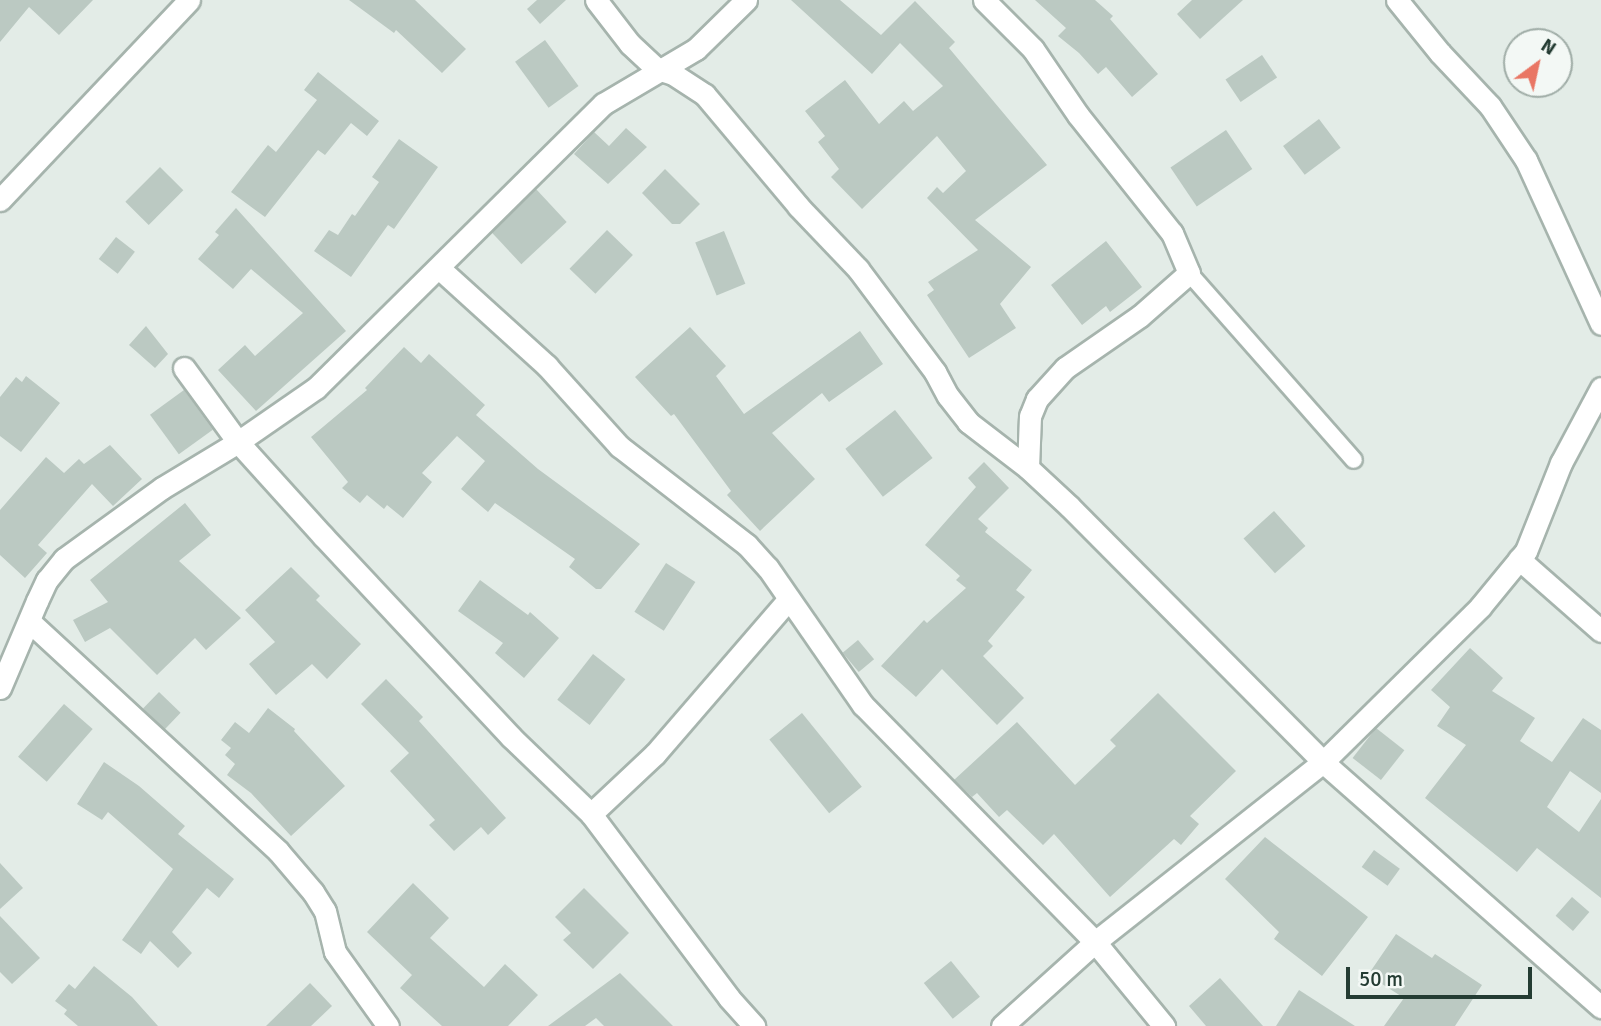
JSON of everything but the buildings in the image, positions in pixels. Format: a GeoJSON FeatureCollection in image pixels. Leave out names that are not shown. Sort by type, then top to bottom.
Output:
{"type":"FeatureCollection","features":[{"type":"Feature","properties":{"kind":"street"},"geometry":{"type":"LineString","coordinates":[[0,200],[189,0]]}},
{"type":"Feature","properties":{"kind":"street"},"geometry":{"type":"LineString","coordinates":[[596,0],[630,44],[657,69],[673,74],[705,95],[798,206],[858,269],[935,372],[958,412],[1028,468],[1323,762],[1601,1007]]}},
{"type":"Feature","properties":{"kind":"street"},"geometry":{"type":"LineString","coordinates":[[0,688],[47,580],[64,559],[162,488],[238,442],[316,388],[603,104],[657,69],[696,49],[746,0]]}},
{"type":"Feature","properties":{"kind":"street"},"geometry":{"type":"LineString","coordinates":[[984,0],[1032,49],[1077,115],[1172,233],[1189,273],[1140,316],[1065,369],[1037,399],[1030,416],[1028,468]]}},
{"type":"Feature","properties":{"kind":"street"},"geometry":{"type":"LineString","coordinates":[[1397,0],[1440,53],[1490,106],[1526,160],[1601,324]]}},
{"type":"Feature","properties":{"kind":"street"},"geometry":{"type":"LineString","coordinates":[[439,268],[547,366],[619,446],[747,545],[768,568],[863,705],[1095,942],[1164,1026]]}},
{"type":"Feature","properties":{"kind":"street"},"geometry":{"type":"LineString","coordinates":[[184,368],[238,442],[511,737],[591,814],[729,998],[754,1026]]}},
{"type":"Feature","properties":{"kind":"street"},"geometry":{"type":"LineString","coordinates":[[1002,1026],[1095,942],[1323,762],[1480,607],[1525,551],[1561,463],[1601,388]]}},
{"type":"Feature","properties":{"kind":"street"},"geometry":{"type":"LineString","coordinates":[[1519,559],[1601,631]]}},
{"type":"Feature","properties":{"kind":"street"},"geometry":{"type":"LineString","coordinates":[[591,814],[655,754],[788,600]]}},
{"type":"Feature","properties":{"kind":"street"},"geometry":{"type":"LineString","coordinates":[[30,622],[278,850],[325,911],[335,951],[388,1026]]}},
{"type":"Feature","properties":{"kind":"lane"},"geometry":{"type":"LineString","coordinates":[[1189,273],[1354,460]]}}]}
